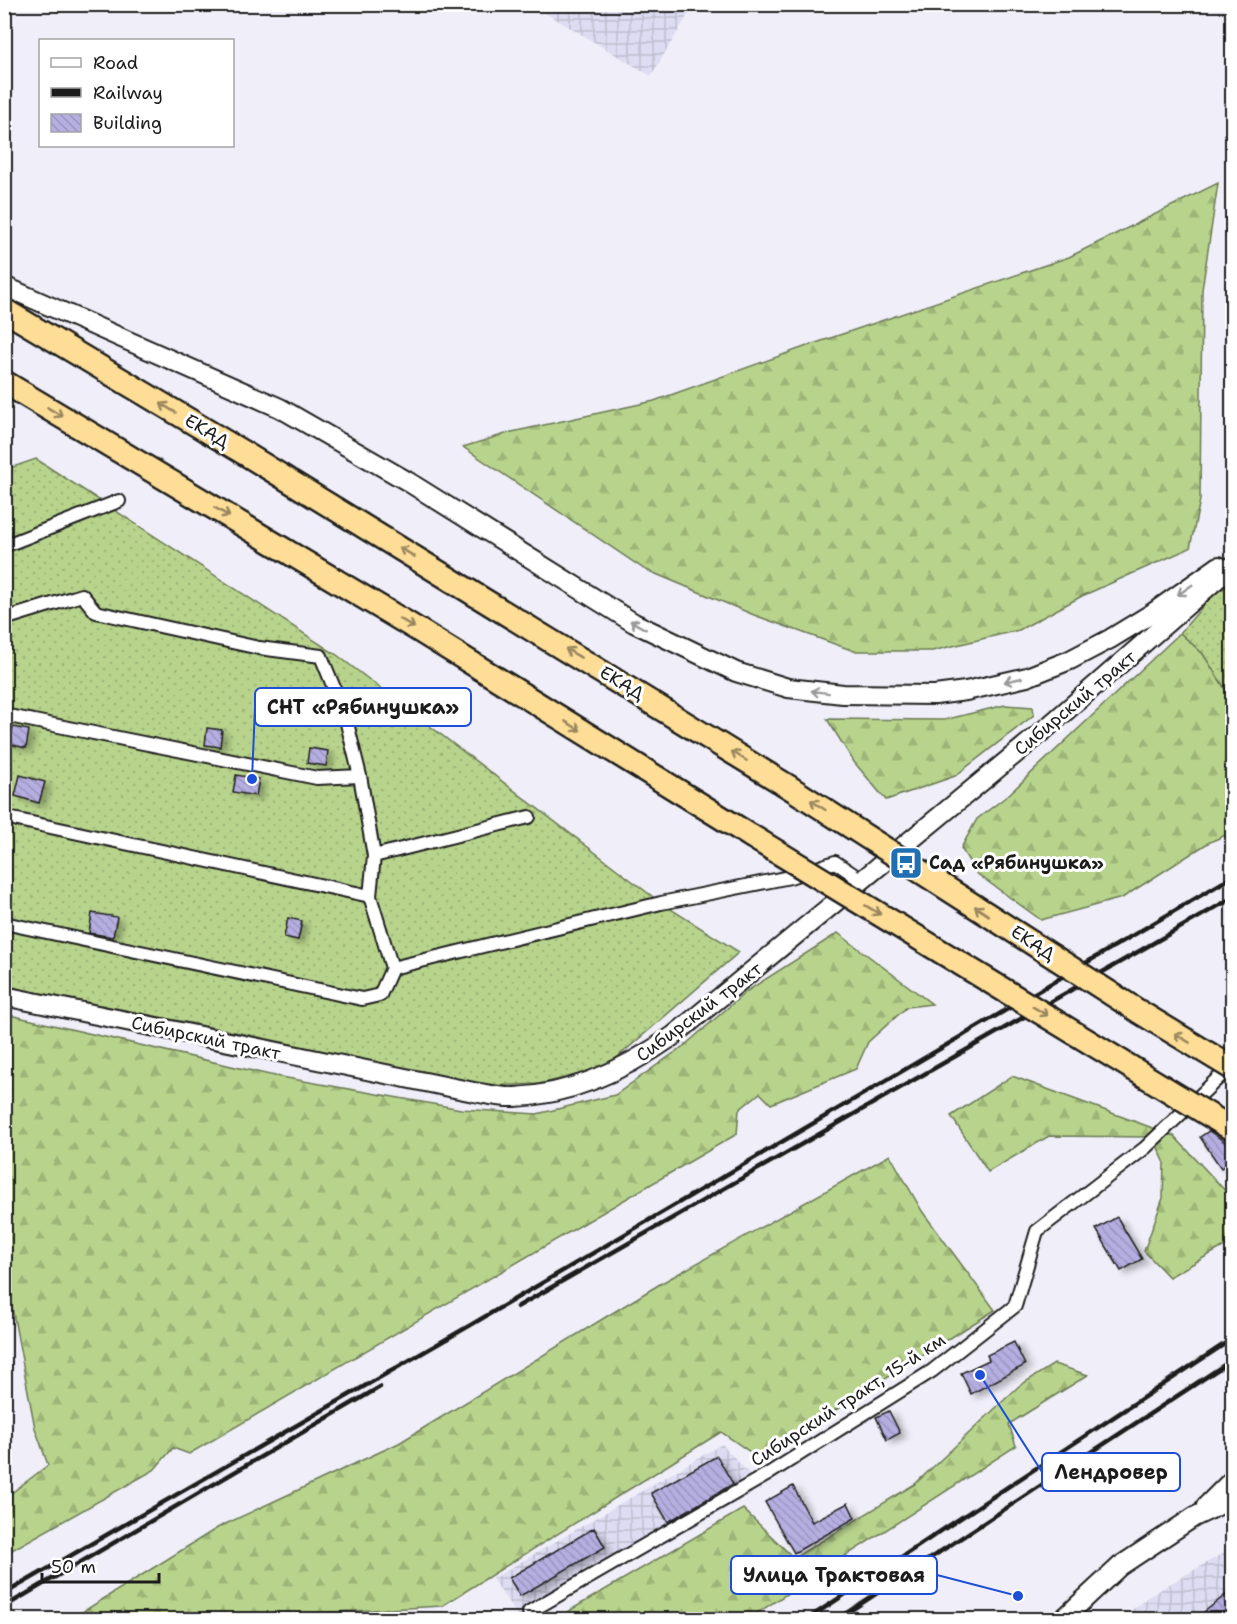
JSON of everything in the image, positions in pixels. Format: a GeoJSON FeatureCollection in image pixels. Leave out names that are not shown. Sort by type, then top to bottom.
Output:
{"type":"FeatureCollection","features":[{"type":"Feature","properties":{"kind":"highway","name":"ЕКАД"},"geometry":{"type":"LineString","coordinates":[[4,310],[273,471],[789,787],[1138,1011],[1233,1066]]}},
{"type":"Feature","properties":{"kind":"highway"},"geometry":{"type":"LineString","coordinates":[[4,382],[415,628],[751,836],[1233,1129]]}},
{"type":"Feature","properties":{"kind":"main road"},"geometry":{"type":"LineString","coordinates":[[4,286],[280,408],[407,481],[634,623],[736,672],[788,688],[843,694],[935,695],[966,691],[1027,677],[1110,639],[1151,614],[1233,556]]}},
{"type":"Feature","properties":{"kind":"main road","name":"Сибирский тракт"},"geometry":{"type":"LineString","coordinates":[[4,996],[474,1092],[515,1097],[585,1083],[641,1058],[674,1036],[863,881],[1233,566]]}},
{"type":"Feature","properties":{"kind":"main road","name":"Сибирский тракт"},"geometry":{"type":"LineString","coordinates":[[1204,593],[1233,579]]}},
{"type":"Feature","properties":{"kind":"main road"},"geometry":{"type":"LineString","coordinates":[[1194,1517],[1233,1480]]}},
{"type":"Feature","properties":{"kind":"main road"},"geometry":{"type":"LineString","coordinates":[[1062,1620],[1120,1566],[1194,1517],[1233,1499]]}},
{"type":"Feature","properties":{"kind":"street"},"geometry":{"type":"LineString","coordinates":[[4,546],[119,501]]}},
{"type":"Feature","properties":{"kind":"street"},"geometry":{"type":"LineString","coordinates":[[4,619],[82,595],[96,612],[259,648],[321,656],[345,715],[360,776],[374,856],[370,896],[392,968],[380,995],[362,999],[4,923]]}},
{"type":"Feature","properties":{"kind":"street"},"geometry":{"type":"LineString","coordinates":[[4,715],[317,778],[360,776]]}},
{"type":"Feature","properties":{"kind":"street"},"geometry":{"type":"LineString","coordinates":[[4,817],[370,896]]}},
{"type":"Feature","properties":{"kind":"street"},"geometry":{"type":"LineString","coordinates":[[374,856],[529,817]]}},
{"type":"Feature","properties":{"kind":"street"},"geometry":{"type":"LineString","coordinates":[[392,968],[661,903],[790,877],[835,862],[863,881]]}},
{"type":"Feature","properties":{"kind":"street","name":"Сибирский тракт, 15-й км"},"geometry":{"type":"LineString","coordinates":[[529,1612],[768,1474],[932,1371],[1015,1306],[1037,1232],[1145,1148],[1233,1066]]}},
{"type":"Feature","properties":{"kind":"shaded area"},"geometry":{"type":"Polygon","coordinates":[[[532,5],[694,5],[651,76],[532,5]]]}},
{"type":"Feature","properties":{"kind":"shaded area"},"geometry":{"type":"Polygon","coordinates":[[[722,1444],[762,1488],[532,1619],[520,1619],[492,1579],[722,1444]]]}},
{"type":"Feature","properties":{"kind":"shaded area"},"geometry":{"type":"Polygon","coordinates":[[[1232,1548],[1232,1619],[1120,1620],[1149,1596],[1232,1548]]]}},
{"type":"Feature","properties":{"kind":"green space"},"geometry":{"type":"Polygon","coordinates":[[[1218,183],[1202,290],[1200,500],[1190,548],[1082,596],[1019,630],[932,651],[854,651],[754,615],[644,569],[463,447],[512,432],[654,401],[1069,257],[1218,183]]]}},
{"type":"Feature","properties":{"kind":"green space"},"geometry":{"type":"Polygon","coordinates":[[[36,459],[337,655],[661,903],[739,952],[605,1068],[539,1084],[486,1086],[240,1033],[5,986],[4,470],[36,459]]]}},
{"type":"Feature","properties":{"kind":"green space"},"geometry":{"type":"Polygon","coordinates":[[[1232,585],[1232,700],[1203,654],[1180,633],[1215,592],[1232,585]]]}},
{"type":"Feature","properties":{"kind":"green space"},"geometry":{"type":"Polygon","coordinates":[[[1180,633],[1203,654],[1232,700],[1232,832],[1208,843],[1122,898],[1041,920],[976,873],[961,848],[977,819],[1007,796],[1180,633]]]}},
{"type":"Feature","properties":{"kind":"green space"},"geometry":{"type":"Polygon","coordinates":[[[1005,705],[1033,707],[1034,715],[955,776],[886,800],[854,762],[827,719],[944,720],[1005,705]]]}},
{"type":"Feature","properties":{"kind":"green space"},"geometry":{"type":"Polygon","coordinates":[[[838,933],[932,1004],[907,1007],[868,1042],[856,1069],[771,1104],[760,1093],[739,1110],[737,1134],[189,1454],[173,1448],[154,1470],[5,1554],[5,1498],[48,1465],[35,1428],[5,1271],[5,1014],[270,1075],[461,1109],[537,1114],[615,1095],[685,1045],[747,991],[838,933]]]}},
{"type":"Feature","properties":{"kind":"green space"},"geometry":{"type":"Polygon","coordinates":[[[1012,1076],[1174,1136],[1232,1198],[1232,1242],[1169,1277],[1144,1251],[1163,1198],[1164,1161],[1153,1137],[1049,1136],[988,1172],[951,1116],[1012,1076]]]}},
{"type":"Feature","properties":{"kind":"green space"},"geometry":{"type":"Polygon","coordinates":[[[890,1155],[922,1211],[995,1310],[759,1458],[721,1432],[442,1606],[195,1620],[71,1619],[219,1527],[399,1443],[660,1284],[890,1155]]]}},
{"type":"Feature","properties":{"kind":"green space"},"geometry":{"type":"Polygon","coordinates":[[[1054,1364],[1088,1375],[1009,1424],[1016,1446],[748,1619],[555,1619],[743,1509],[794,1558],[915,1484],[1019,1386],[1054,1364]]]}},
{"type":"Feature","properties":{"kind":"building"},"geometry":{"type":"Polygon","coordinates":[[[13,727],[29,730],[26,748],[9,744],[13,727]]]}},
{"type":"Feature","properties":{"kind":"building"},"geometry":{"type":"Polygon","coordinates":[[[207,728],[222,730],[220,747],[205,745],[207,728]]]}},
{"type":"Feature","properties":{"kind":"building"},"geometry":{"type":"Polygon","coordinates":[[[309,748],[328,751],[326,766],[307,763],[309,748]]]}},
{"type":"Feature","properties":{"kind":"building"},"geometry":{"type":"Polygon","coordinates":[[[20,775],[45,782],[39,803],[15,796],[20,775]]]}},
{"type":"Feature","properties":{"kind":"building"},"geometry":{"type":"Polygon","coordinates":[[[236,775],[259,779],[256,796],[233,792],[236,775]]]}},
{"type":"Feature","properties":{"kind":"building"},"geometry":{"type":"Polygon","coordinates":[[[92,913],[117,917],[113,937],[89,933],[92,913]]]}},
{"type":"Feature","properties":{"kind":"building"},"geometry":{"type":"Polygon","coordinates":[[[288,918],[302,921],[298,940],[284,937],[288,918]]]}},
{"type":"Feature","properties":{"kind":"building"},"geometry":{"type":"Polygon","coordinates":[[[1209,1131],[1228,1144],[1233,1142],[1233,1160],[1221,1168],[1200,1137],[1209,1131]]]}},
{"type":"Feature","properties":{"kind":"building"},"geometry":{"type":"Polygon","coordinates":[[[1117,1217],[1142,1259],[1121,1271],[1096,1229],[1117,1217]]]}},
{"type":"Feature","properties":{"kind":"building"},"geometry":{"type":"Polygon","coordinates":[[[1014,1342],[1025,1365],[971,1394],[961,1373],[989,1360],[987,1355],[1014,1342]]]}},
{"type":"Feature","properties":{"kind":"building"},"geometry":{"type":"Polygon","coordinates":[[[889,1411],[900,1433],[887,1440],[876,1417],[889,1411]]]}},
{"type":"Feature","properties":{"kind":"building"},"geometry":{"type":"Polygon","coordinates":[[[717,1456],[733,1484],[668,1522],[651,1493],[717,1456]]]}},
{"type":"Feature","properties":{"kind":"building"},"geometry":{"type":"Polygon","coordinates":[[[793,1486],[812,1522],[848,1503],[855,1518],[794,1553],[765,1502],[793,1486]]]}},
{"type":"Feature","properties":{"kind":"building"},"geometry":{"type":"Polygon","coordinates":[[[594,1528],[605,1547],[520,1596],[509,1578],[594,1528]]]}},
{"type":"Feature","properties":{"kind":"building"},"geometry":{"type":"Polygon","coordinates":[[[1233,1589],[1233,1610],[1219,1620],[1194,1620],[1233,1589]]]}},
{"type":"Feature","properties":{"kind":"railway"},"geometry":{"type":"LineString","coordinates":[[4,1594],[469,1326],[1232,877]]}},
{"type":"Feature","properties":{"kind":"railway"},"geometry":{"type":"LineString","coordinates":[[517,1307],[1232,898]]}},
{"type":"Feature","properties":{"kind":"railway"},"geometry":{"type":"LineString","coordinates":[[806,1620],[1232,1339]]}},
{"type":"Feature","properties":{"kind":"railway"},"geometry":{"type":"LineString","coordinates":[[836,1620],[1232,1360]]}},
{"type":"Feature","properties":{"kind":"railway"},"geometry":{"type":"LineString","coordinates":[[4,1607],[380,1387]]}},
{"type":"Feature","properties":{"kind":"place","name":"СНТ «Рябинушка»"},"geometry":{"type":"Point","coordinates":[252,779]}},
{"type":"Feature","properties":{"kind":"place","name":"Сад «Рябинушка»"},"geometry":{"type":"Point","coordinates":[906,863]}},
{"type":"Feature","properties":{"kind":"place","name":"Лендровер"},"geometry":{"type":"Point","coordinates":[980,1375]}},
{"type":"Feature","properties":{"kind":"place","name":"Улица Трактовая"},"geometry":{"type":"Point","coordinates":[1018,1596]}}]}
